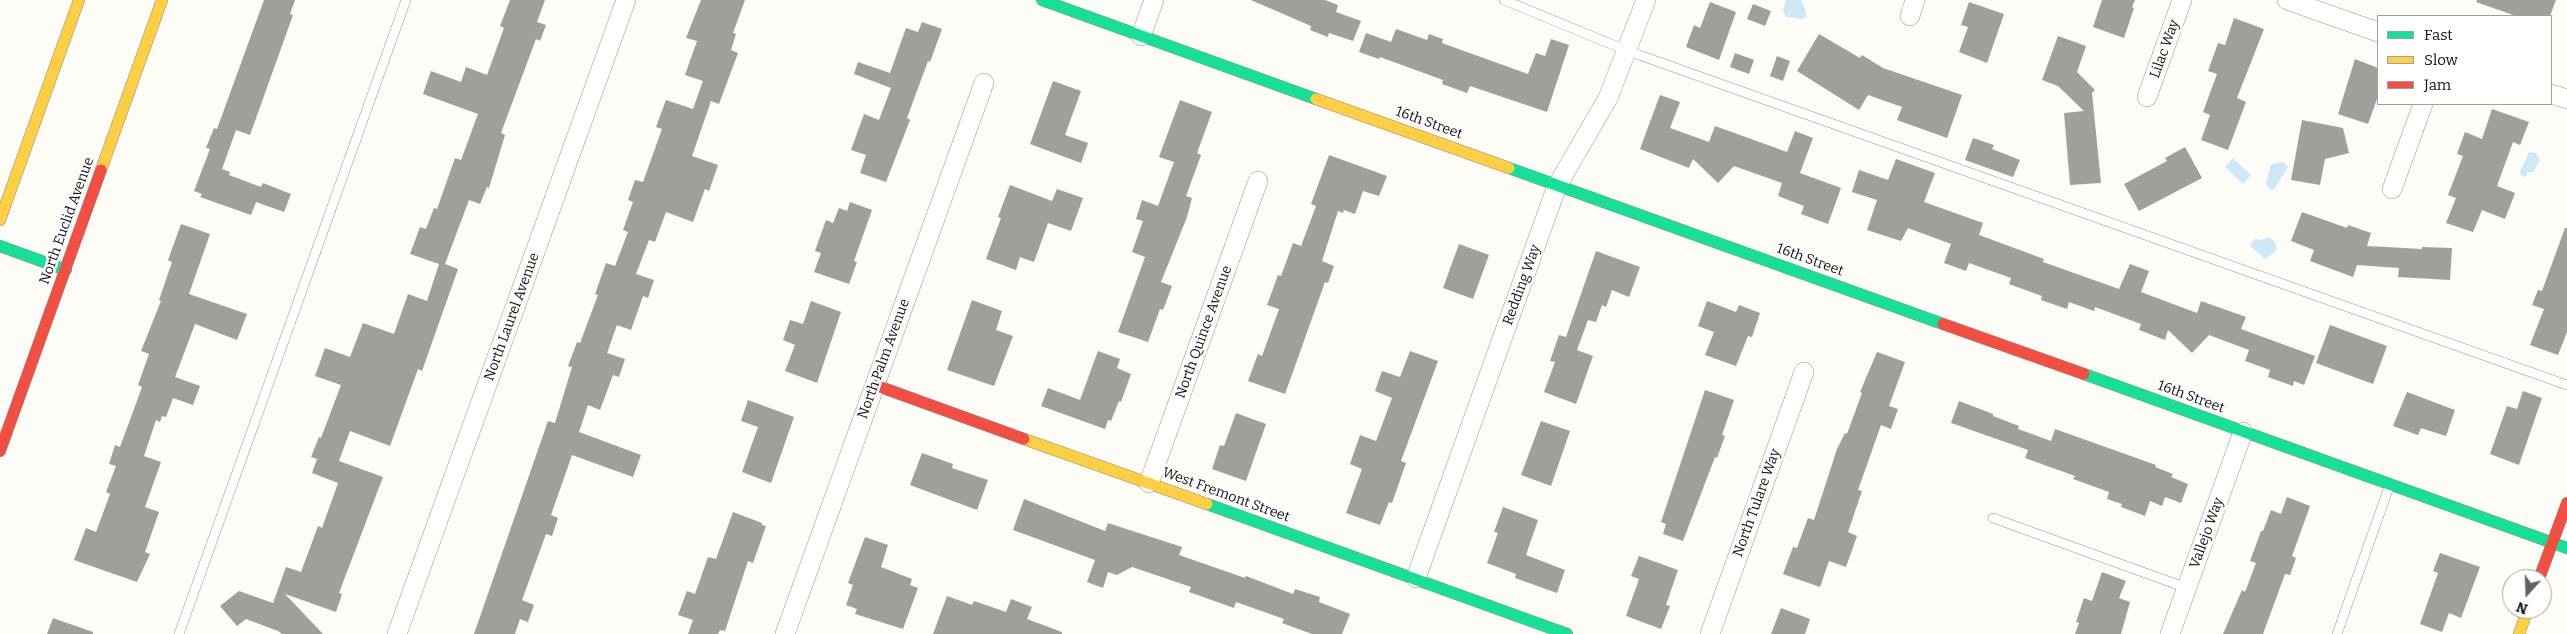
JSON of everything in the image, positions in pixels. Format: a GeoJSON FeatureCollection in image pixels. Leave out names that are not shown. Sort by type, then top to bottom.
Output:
{"type":"FeatureCollection","features":[{"type":"Feature","properties":{"kind":"main road"},"geometry":{"type":"LineString","coordinates":[[0,220],[78,0]]}},
{"type":"Feature","properties":{"kind":"main road","name":"North Euclid Avenue"},"geometry":{"type":"LineString","coordinates":[[0,451],[162,0]]}},
{"type":"Feature","properties":{"kind":"main road","name":"16th Street"},"geometry":{"type":"LineString","coordinates":[[1042,0],[2567,548]]}},
{"type":"Feature","properties":{"kind":"main road"},"geometry":{"type":"LineString","coordinates":[[0,246],[66,270]]}},
{"type":"Feature","properties":{"kind":"main road","name":"West Fremont Street"},"geometry":{"type":"LineString","coordinates":[[875,385],[1416,578],[1567,634]]}},
{"type":"Feature","properties":{"kind":"main road"},"geometry":{"type":"LineString","coordinates":[[2543,569],[2567,503]]}},
{"type":"Feature","properties":{"kind":"main road"},"geometry":{"type":"LineString","coordinates":[[2519,634],[2524,619]]}},
{"type":"Feature","properties":{"kind":"street","name":"North Laurel Avenue"},"geometry":{"type":"LineString","coordinates":[[397,634],[626,0]]}},
{"type":"Feature","properties":{"kind":"street"},"geometry":{"type":"LineString","coordinates":[[1141,36],[1154,0]]}},
{"type":"Feature","properties":{"kind":"street","name":"Redding Way"},"geometry":{"type":"LineString","coordinates":[[1416,578],[1558,186],[1608,98],[1628,51],[1646,0]]}},
{"type":"Feature","properties":{"kind":"street","name":"Lilac Way"},"geometry":{"type":"LineString","coordinates":[[2147,97],[2182,0]]}},
{"type":"Feature","properties":{"kind":"street"},"geometry":{"type":"LineString","coordinates":[[2287,0],[2377,32]]}},
{"type":"Feature","properties":{"kind":"street","name":"North Palm Avenue"},"geometry":{"type":"LineString","coordinates":[[785,634],[984,83]]}},
{"type":"Feature","properties":{"kind":"street"},"geometry":{"type":"LineString","coordinates":[[2552,94],[2567,99]]}},
{"type":"Feature","properties":{"kind":"street"},"geometry":{"type":"LineString","coordinates":[[2392,189],[2423,105]]}},
{"type":"Feature","properties":{"kind":"street","name":"North Quince Avenue"},"geometry":{"type":"LineString","coordinates":[[1149,483],[1258,180]]}},
{"type":"Feature","properties":{"kind":"street","name":"North Tulare Way"},"geometry":{"type":"LineString","coordinates":[[1710,634],[1804,372]]}},
{"type":"Feature","properties":{"kind":"street","name":"Vallejo Way"},"geometry":{"type":"LineString","coordinates":[[2170,634],[2243,432]]}},
{"type":"Feature","properties":{"kind":"lane"},"geometry":{"type":"LineString","coordinates":[[179,634],[406,0]]}},
{"type":"Feature","properties":{"kind":"lane"},"geometry":{"type":"LineString","coordinates":[[1504,0],[1628,51],[2567,386]]}},
{"type":"Feature","properties":{"kind":"lane"},"geometry":{"type":"LineString","coordinates":[[2337,634],[2390,484]]}},
{"type":"Feature","properties":{"kind":"lane"},"geometry":{"type":"LineString","coordinates":[[1992,518],[2187,588]]}},
{"type":"Feature","properties":{"kind":"water"},"geometry":{"type":"Polygon","coordinates":[[[1786,0],[1801,0],[1806,11],[1806,17],[1802,19],[1786,17],[1783,11],[1786,0]]]}},
{"type":"Feature","properties":{"kind":"water"},"geometry":{"type":"Polygon","coordinates":[[[2529,152],[2536,153],[2540,160],[2533,172],[2527,172],[2526,177],[2522,176],[2520,172],[2529,152]]]}},
{"type":"Feature","properties":{"kind":"water"},"geometry":{"type":"Polygon","coordinates":[[[2233,158],[2251,175],[2243,184],[2225,167],[2233,158]]]}},
{"type":"Feature","properties":{"kind":"water"},"geometry":{"type":"Polygon","coordinates":[[[2283,162],[2288,166],[2287,169],[2274,189],[2270,190],[2266,184],[2270,167],[2272,164],[2283,162]]]}},
{"type":"Feature","properties":{"kind":"water"},"geometry":{"type":"Polygon","coordinates":[[[2269,237],[2275,242],[2277,250],[2265,259],[2250,246],[2254,239],[2261,240],[2269,237]]]}},
{"type":"Feature","properties":{"kind":"building"},"geometry":{"type":"Polygon","coordinates":[[[264,0],[295,0],[290,14],[293,15],[250,135],[236,130],[222,169],[230,172],[229,175],[261,187],[263,183],[291,194],[284,212],[256,202],[251,215],[200,197],[202,194],[194,191],[210,149],[206,148],[214,128],[217,129],[264,0]]]}},
{"type":"Feature","properties":{"kind":"building"},"geometry":{"type":"Polygon","coordinates":[[[510,0],[545,0],[537,22],[546,25],[540,41],[536,39],[501,133],[505,135],[489,188],[487,187],[480,204],[469,200],[445,264],[458,269],[422,371],[418,369],[390,446],[350,431],[339,461],[383,477],[339,593],[342,594],[336,612],[285,594],[323,634],[282,634],[246,619],[237,626],[220,606],[239,591],[273,603],[286,567],[301,572],[318,526],[322,528],[338,483],[312,473],[317,459],[311,457],[319,437],[321,438],[341,385],[315,376],[325,348],[350,357],[363,323],[394,334],[408,294],[427,301],[439,264],[410,254],[420,227],[426,229],[434,208],[437,209],[455,158],[461,160],[478,114],[423,94],[431,71],[461,82],[466,67],[487,75],[504,28],[500,26],[510,0]]]}},
{"type":"Feature","properties":{"kind":"building"},"geometry":{"type":"Polygon","coordinates":[[[701,0],[745,0],[733,33],[736,34],[731,50],[738,53],[719,104],[711,101],[692,156],[718,165],[709,191],[705,189],[693,222],[666,212],[655,242],[649,240],[636,274],[654,280],[648,298],[643,296],[631,330],[617,325],[607,353],[625,359],[619,377],[613,375],[600,410],[588,405],[579,432],[641,455],[633,477],[572,455],[551,515],[558,518],[552,536],[546,534],[522,600],[534,605],[528,622],[520,619],[515,634],[474,634],[548,421],[555,423],[572,367],[568,366],[577,342],[580,343],[598,295],[595,294],[606,263],[615,266],[628,232],[623,230],[633,202],[628,200],[635,180],[643,182],[662,129],[656,127],[666,100],[693,109],[703,81],[685,75],[697,41],[686,38],[701,0]]]}},
{"type":"Feature","properties":{"kind":"building"},"geometry":{"type":"Polygon","coordinates":[[[1251,0],[1325,0],[1338,5],[1336,12],[1361,21],[1353,41],[1329,33],[1328,37],[1310,30],[1311,26],[1251,0]]]}},
{"type":"Feature","properties":{"kind":"building"},"geometry":{"type":"Polygon","coordinates":[[[2102,0],[2135,0],[2124,38],[2093,27],[2102,0]]]}},
{"type":"Feature","properties":{"kind":"building"},"geometry":{"type":"Polygon","coordinates":[[[2477,0],[2556,0],[2550,15],[2513,15],[2476,2],[2477,0]]]}},
{"type":"Feature","properties":{"kind":"building"},"geometry":{"type":"Polygon","coordinates":[[[1710,2],[1736,12],[1719,60],[1686,47],[1694,25],[1700,28],[1710,2]]]}},
{"type":"Feature","properties":{"kind":"building"},"geometry":{"type":"Polygon","coordinates":[[[1969,2],[2004,14],[1987,63],[1959,52],[1968,27],[1961,25],[1969,2]]]}},
{"type":"Feature","properties":{"kind":"building"},"geometry":{"type":"Polygon","coordinates":[[[1753,4],[1771,11],[1765,26],[1747,19],[1753,4]]]}},
{"type":"Feature","properties":{"kind":"building"},"geometry":{"type":"Polygon","coordinates":[[[2234,18],[2264,29],[2237,98],[2246,102],[2228,150],[2201,140],[2210,115],[2203,112],[2217,74],[2208,71],[2218,43],[2225,45],[2234,18]]]}},
{"type":"Feature","properties":{"kind":"building"},"geometry":{"type":"Polygon","coordinates":[[[922,22],[942,29],[907,118],[910,120],[886,182],[860,173],[866,155],[851,150],[864,114],[879,120],[891,88],[854,74],[858,62],[890,73],[906,28],[918,32],[922,22]]]}},
{"type":"Feature","properties":{"kind":"building"},"geometry":{"type":"Polygon","coordinates":[[[1396,29],[1427,40],[1429,34],[1443,39],[1442,43],[1528,74],[1536,53],[1545,56],[1551,39],[1569,45],[1547,112],[1470,86],[1467,93],[1442,84],[1443,80],[1380,57],[1379,59],[1359,52],[1366,33],[1391,42],[1396,29]]]}},
{"type":"Feature","properties":{"kind":"building"},"geometry":{"type":"Polygon","coordinates":[[[1819,34],[1860,58],[1862,55],[1883,68],[1962,95],[1947,138],[1897,120],[1902,107],[1868,95],[1859,110],[1797,71],[1819,34]]]}},
{"type":"Feature","properties":{"kind":"building"},"geometry":{"type":"Polygon","coordinates":[[[2058,36],[2086,46],[2077,72],[2095,90],[2092,93],[2101,183],[2070,185],[2064,113],[2084,111],[2058,86],[2042,80],[2058,36]]]}},
{"type":"Feature","properties":{"kind":"building"},"geometry":{"type":"Polygon","coordinates":[[[1735,53],[1754,60],[1749,74],[1730,67],[1735,53]]]}},
{"type":"Feature","properties":{"kind":"building"},"geometry":{"type":"Polygon","coordinates":[[[1777,56],[1790,61],[1783,81],[1770,76],[1777,56]]]}},
{"type":"Feature","properties":{"kind":"building"},"geometry":{"type":"Polygon","coordinates":[[[2355,59],[2377,68],[2377,99],[2368,124],[2338,114],[2355,59]]]}},
{"type":"Feature","properties":{"kind":"building"},"geometry":{"type":"Polygon","coordinates":[[[1053,81],[1081,91],[1065,135],[1088,143],[1081,163],[1030,144],[1053,81]]]}},
{"type":"Feature","properties":{"kind":"building"},"geometry":{"type":"Polygon","coordinates":[[[1660,95],[1680,102],[1670,128],[1709,142],[1715,126],[1787,152],[1795,131],[1813,138],[1800,173],[1841,188],[1828,224],[1801,214],[1804,206],[1778,196],[1782,183],[1734,166],[1718,183],[1693,159],[1689,168],[1640,149],[1660,95]]]}},
{"type":"Feature","properties":{"kind":"building"},"geometry":{"type":"Polygon","coordinates":[[[1180,100],[1212,112],[1197,153],[1201,155],[1186,196],[1192,198],[1187,217],[1161,282],[1172,286],[1163,310],[1160,309],[1148,342],[1118,332],[1145,257],[1132,252],[1143,221],[1136,219],[1142,200],[1158,206],[1174,162],[1159,157],[1180,100]]]}},
{"type":"Feature","properties":{"kind":"building"},"geometry":{"type":"Polygon","coordinates":[[[2492,109],[2529,122],[2520,145],[2513,142],[2497,186],[2515,193],[2505,219],[2482,210],[2473,232],[2446,223],[2456,198],[2448,195],[2463,156],[2457,154],[2465,132],[2482,139],[2492,109]]]}},
{"type":"Feature","properties":{"kind":"building"},"geometry":{"type":"Polygon","coordinates":[[[2302,120],[2343,128],[2349,153],[2325,159],[2320,185],[2291,180],[2302,120]]]}},
{"type":"Feature","properties":{"kind":"building"},"geometry":{"type":"Polygon","coordinates":[[[1973,138],[1994,145],[1992,149],[2020,160],[2013,177],[1965,160],[1973,138]]]}},
{"type":"Feature","properties":{"kind":"building"},"geometry":{"type":"Polygon","coordinates":[[[2185,147],[2202,178],[2139,211],[2124,184],[2167,161],[2165,158],[2185,147]]]}},
{"type":"Feature","properties":{"kind":"building"},"geometry":{"type":"Polygon","coordinates":[[[1329,155],[1387,176],[1379,196],[1363,191],[1355,214],[1344,210],[1343,213],[1338,211],[1322,261],[1334,266],[1328,283],[1325,282],[1285,394],[1248,381],[1258,354],[1262,356],[1279,309],[1267,305],[1278,275],[1281,276],[1293,243],[1301,246],[1316,206],[1311,204],[1329,155]]]}},
{"type":"Feature","properties":{"kind":"building"},"geometry":{"type":"Polygon","coordinates":[[[1896,159],[1935,173],[1924,202],[1983,223],[1979,235],[2044,259],[2043,262],[2119,289],[2130,264],[2149,271],[2141,292],[2197,313],[2201,301],[2246,317],[2241,329],[2315,356],[2304,385],[2294,381],[2293,386],[2268,377],[2270,370],[2245,361],[2249,350],[2209,335],[2192,353],[2168,330],[2165,340],[2139,330],[2141,324],[2095,307],[2094,311],[2069,302],[2067,309],[2041,300],[2042,296],[2009,284],[2011,278],[1969,263],[1966,271],[1944,263],[1951,244],[1908,228],[1901,241],[1867,230],[1877,200],[1852,192],[1859,170],[1888,180],[1896,159]]]}},
{"type":"Feature","properties":{"kind":"building"},"geometry":{"type":"Polygon","coordinates":[[[1010,185],[1052,201],[1057,189],[1083,198],[1071,231],[1048,223],[1034,262],[1020,257],[1016,270],[986,259],[1001,218],[998,217],[1010,185]]]}},
{"type":"Feature","properties":{"kind":"building"},"geometry":{"type":"Polygon","coordinates":[[[850,202],[872,210],[854,261],[857,262],[849,284],[814,272],[821,253],[815,251],[826,220],[833,223],[839,208],[847,211],[850,202]]]}},
{"type":"Feature","properties":{"kind":"building"},"geometry":{"type":"Polygon","coordinates":[[[2302,212],[2347,228],[2348,225],[2371,233],[2367,246],[2422,249],[2422,247],[2452,248],[2450,280],[2398,277],[2399,268],[2357,265],[2353,277],[2310,261],[2314,250],[2291,241],[2302,212]]]}},
{"type":"Feature","properties":{"kind":"building"},"geometry":{"type":"Polygon","coordinates":[[[181,224],[210,234],[189,294],[247,314],[237,340],[195,324],[175,377],[200,386],[193,405],[173,398],[166,417],[162,416],[160,422],[156,420],[144,456],[161,462],[145,507],[159,512],[145,552],[150,554],[137,582],[74,560],[86,528],[96,532],[110,494],[106,492],[116,466],[109,464],[115,445],[120,447],[142,387],[138,385],[149,354],[141,351],[161,301],[159,300],[172,262],[168,260],[181,224]]]}},
{"type":"Feature","properties":{"kind":"building"},"geometry":{"type":"Polygon","coordinates":[[[2565,228],[2567,228],[2567,332],[2558,355],[2530,345],[2544,309],[2532,305],[2538,290],[2542,291],[2565,228]]]}},
{"type":"Feature","properties":{"kind":"building"},"geometry":{"type":"Polygon","coordinates":[[[1459,244],[1489,255],[1473,299],[1443,288],[1459,244]]]}},
{"type":"Feature","properties":{"kind":"building"},"geometry":{"type":"Polygon","coordinates":[[[1596,251],[1640,267],[1629,297],[1612,290],[1606,307],[1602,305],[1596,322],[1588,320],[1577,350],[1593,356],[1576,404],[1544,392],[1555,362],[1550,361],[1559,335],[1566,337],[1596,251]]]}},
{"type":"Feature","properties":{"kind":"building"},"geometry":{"type":"Polygon","coordinates":[[[972,300],[1002,311],[996,330],[1013,336],[994,386],[947,370],[972,300]]]}},
{"type":"Feature","properties":{"kind":"building"},"geometry":{"type":"Polygon","coordinates":[[[811,301],[841,312],[817,383],[785,371],[795,345],[783,340],[790,320],[803,324],[811,301]]]}},
{"type":"Feature","properties":{"kind":"building"},"geometry":{"type":"Polygon","coordinates":[[[1707,301],[1736,312],[1739,305],[1760,313],[1752,337],[1748,336],[1736,366],[1705,355],[1714,332],[1698,326],[1707,301]]]}},
{"type":"Feature","properties":{"kind":"building"},"geometry":{"type":"Polygon","coordinates":[[[2330,325],[2387,346],[2373,384],[2316,363],[2330,325]]]}},
{"type":"Feature","properties":{"kind":"building"},"geometry":{"type":"Polygon","coordinates":[[[1098,351],[1120,359],[1117,368],[1131,374],[1121,402],[1119,401],[1111,421],[1108,420],[1105,429],[1041,406],[1048,388],[1080,400],[1098,351]]]}},
{"type":"Feature","properties":{"kind":"building"},"geometry":{"type":"Polygon","coordinates":[[[1410,351],[1438,361],[1401,461],[1406,463],[1392,503],[1389,502],[1380,525],[1346,513],[1362,469],[1350,464],[1360,435],[1376,441],[1392,398],[1375,391],[1382,371],[1400,377],[1410,351]]]}},
{"type":"Feature","properties":{"kind":"building"},"geometry":{"type":"Polygon","coordinates":[[[1877,352],[1905,362],[1889,406],[1898,409],[1891,429],[1881,425],[1858,490],[1862,491],[1848,532],[1857,536],[1846,567],[1829,561],[1820,587],[1783,574],[1793,547],[1797,548],[1808,518],[1814,520],[1837,449],[1845,433],[1847,434],[1862,393],[1860,392],[1877,352]]]}},
{"type":"Feature","properties":{"kind":"building"},"geometry":{"type":"Polygon","coordinates":[[[1705,390],[1734,400],[1722,435],[1725,436],[1683,541],[1663,534],[1666,524],[1661,522],[1705,390]]]}},
{"type":"Feature","properties":{"kind":"building"},"geometry":{"type":"Polygon","coordinates":[[[2523,391],[2542,398],[2519,465],[2490,454],[2507,406],[2517,409],[2523,391]]]}},
{"type":"Feature","properties":{"kind":"building"},"geometry":{"type":"Polygon","coordinates":[[[2407,392],[2455,410],[2446,436],[2421,428],[2418,435],[2393,426],[2407,392]]]}},
{"type":"Feature","properties":{"kind":"building"},"geometry":{"type":"Polygon","coordinates":[[[748,400],[794,417],[771,483],[742,472],[758,427],[741,421],[748,400]]]}},
{"type":"Feature","properties":{"kind":"building"},"geometry":{"type":"Polygon","coordinates":[[[1959,401],[2019,426],[2018,429],[2051,441],[2055,429],[2156,465],[2155,467],[2173,474],[2171,477],[2188,484],[2181,503],[2165,497],[2162,506],[2150,501],[2145,516],[2121,507],[2122,504],[2107,499],[2109,492],[2073,479],[2075,476],[2025,458],[2028,450],[1951,423],[1959,401]]]}},
{"type":"Feature","properties":{"kind":"building"},"geometry":{"type":"Polygon","coordinates":[[[1236,413],[1266,424],[1246,481],[1212,469],[1220,445],[1224,446],[1236,413]]]}},
{"type":"Feature","properties":{"kind":"building"},"geometry":{"type":"Polygon","coordinates":[[[1541,421],[1570,431],[1551,486],[1521,475],[1541,421]]]}},
{"type":"Feature","properties":{"kind":"building"},"geometry":{"type":"Polygon","coordinates":[[[922,453],[953,464],[952,468],[988,480],[977,510],[910,485],[922,453]]]}},
{"type":"Feature","properties":{"kind":"building"},"geometry":{"type":"Polygon","coordinates":[[[2287,497],[2310,506],[2292,556],[2296,558],[2290,575],[2285,574],[2263,634],[2223,634],[2242,590],[2245,592],[2256,563],[2250,561],[2261,531],[2263,531],[2271,510],[2281,514],[2287,497]]]}},
{"type":"Feature","properties":{"kind":"building"},"geometry":{"type":"Polygon","coordinates":[[[1024,499],[1105,531],[1108,523],[1182,547],[1179,555],[1245,578],[1246,576],[1293,594],[1295,589],[1320,597],[1319,602],[1350,614],[1342,634],[1312,634],[1282,623],[1284,619],[1236,602],[1234,608],[1189,592],[1191,587],[1132,567],[1117,575],[1108,572],[1103,588],[1087,582],[1095,560],[1013,530],[1024,499]]]}},
{"type":"Feature","properties":{"kind":"building"},"geometry":{"type":"Polygon","coordinates":[[[1503,507],[1538,520],[1526,555],[1565,570],[1557,593],[1515,578],[1516,574],[1487,563],[1498,533],[1494,532],[1503,507]]]}},
{"type":"Feature","properties":{"kind":"building"},"geometry":{"type":"Polygon","coordinates":[[[733,512],[766,526],[753,563],[748,561],[725,631],[720,630],[718,634],[688,634],[693,620],[678,615],[687,591],[695,594],[708,557],[716,559],[733,512]]]}},
{"type":"Feature","properties":{"kind":"building"},"geometry":{"type":"Polygon","coordinates":[[[865,537],[888,545],[881,567],[912,579],[910,585],[918,588],[903,629],[855,614],[857,609],[846,605],[853,585],[848,583],[865,537]]]}},
{"type":"Feature","properties":{"kind":"building"},"geometry":{"type":"Polygon","coordinates":[[[2440,553],[2480,567],[2461,618],[2449,613],[2442,632],[2420,624],[2438,573],[2433,571],[2440,553]]]}},
{"type":"Feature","properties":{"kind":"building"},"geometry":{"type":"Polygon","coordinates":[[[1639,556],[1678,570],[1666,605],[1670,606],[1661,629],[1626,616],[1639,579],[1631,576],[1639,556]]]}},
{"type":"Feature","properties":{"kind":"building"},"geometry":{"type":"Polygon","coordinates":[[[2102,572],[2126,581],[2119,598],[2130,602],[2121,634],[2075,634],[2079,623],[2076,622],[2084,598],[2092,601],[2102,572]]]}},
{"type":"Feature","properties":{"kind":"building"},"geometry":{"type":"Polygon","coordinates":[[[947,596],[972,605],[974,601],[1006,612],[1011,599],[1032,607],[1027,619],[1062,632],[1062,634],[933,634],[947,596]]]}},
{"type":"Feature","properties":{"kind":"building"},"geometry":{"type":"Polygon","coordinates":[[[1781,608],[1810,619],[1805,634],[1771,634],[1781,608]]]}},
{"type":"Feature","properties":{"kind":"building"},"geometry":{"type":"Polygon","coordinates":[[[53,618],[93,632],[93,634],[47,634],[53,618]]]}},
{"type":"Feature","properties":{"kind":"traffic: fast"},"geometry":{"type":"LineString","coordinates":[[1042,0],[1316,99]]}},
{"type":"Feature","properties":{"kind":"traffic: fast"},"geometry":{"type":"LineString","coordinates":[[1509,168],[1943,324]]}},
{"type":"Feature","properties":{"kind":"traffic: fast"},"geometry":{"type":"LineString","coordinates":[[0,246],[66,270]]}},
{"type":"Feature","properties":{"kind":"traffic: fast"},"geometry":{"type":"LineString","coordinates":[[2084,374],[2567,548]]}},
{"type":"Feature","properties":{"kind":"traffic: fast"},"geometry":{"type":"LineString","coordinates":[[1207,504],[1567,634]]}},
{"type":"Feature","properties":{"kind":"traffic: slow"},"geometry":{"type":"LineString","coordinates":[[0,220],[79,0]]}},
{"type":"Feature","properties":{"kind":"traffic: slow"},"geometry":{"type":"LineString","coordinates":[[101,170],[162,0]]}},
{"type":"Feature","properties":{"kind":"traffic: slow"},"geometry":{"type":"LineString","coordinates":[[1316,99],[1509,168]]}},
{"type":"Feature","properties":{"kind":"traffic: slow"},"geometry":{"type":"LineString","coordinates":[[1024,439],[1207,504]]}},
{"type":"Feature","properties":{"kind":"traffic: slow"},"geometry":{"type":"LineString","coordinates":[[2519,634],[2524,619]]}},
{"type":"Feature","properties":{"kind":"traffic: jam"},"geometry":{"type":"LineString","coordinates":[[0,451],[101,170]]}},
{"type":"Feature","properties":{"kind":"traffic: jam"},"geometry":{"type":"LineString","coordinates":[[1943,324],[2084,374]]}},
{"type":"Feature","properties":{"kind":"traffic: jam"},"geometry":{"type":"LineString","coordinates":[[875,385],[1024,439]]}},
{"type":"Feature","properties":{"kind":"traffic: jam"},"geometry":{"type":"LineString","coordinates":[[2543,569],[2567,503]]}}]}
